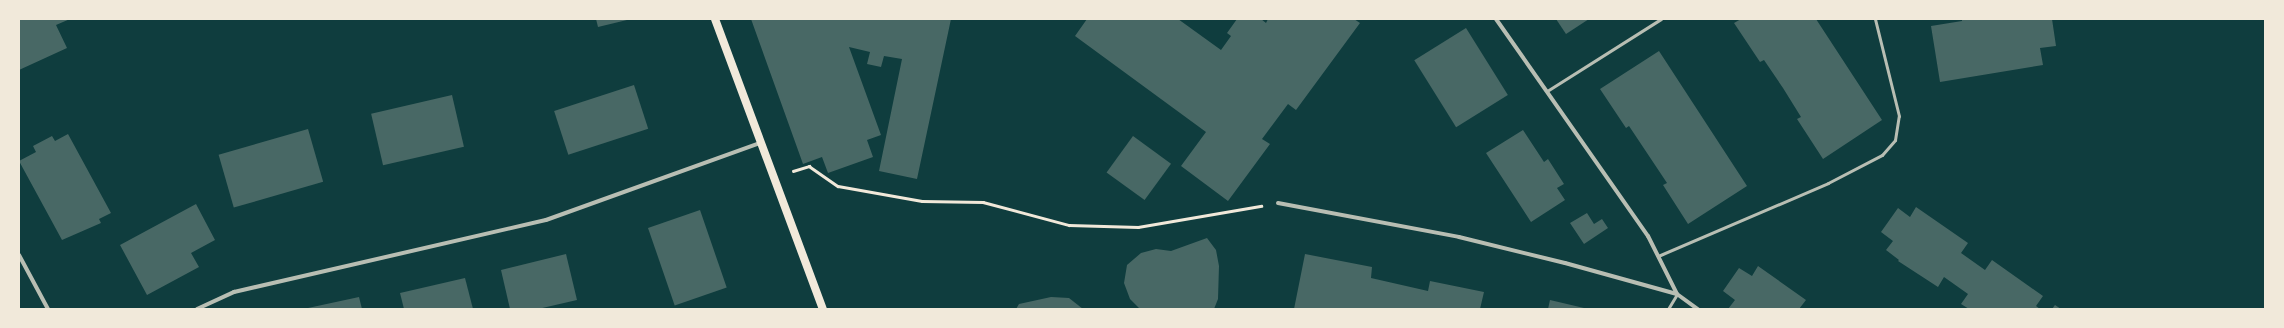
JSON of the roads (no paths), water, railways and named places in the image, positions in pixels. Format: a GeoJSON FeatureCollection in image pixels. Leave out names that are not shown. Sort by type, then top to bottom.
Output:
{"type":"FeatureCollection","features":[{"type":"Feature","properties":{"kind":"main road"},"geometry":{"type":"LineString","coordinates":[[715,19],[823,309]]}},
{"type":"Feature","properties":{"kind":"street"},"geometry":{"type":"LineString","coordinates":[[1496,19],[1648,236],[1677,294]]}},
{"type":"Feature","properties":{"kind":"street"},"geometry":{"type":"LineString","coordinates":[[197,309],[234,292],[546,220],[760,143]]}},
{"type":"Feature","properties":{"kind":"street"},"geometry":{"type":"LineString","coordinates":[[1278,203],[1459,237],[1677,294],[1698,309]]}},
{"type":"Feature","properties":{"kind":"street"},"geometry":{"type":"LineString","coordinates":[[19,256],[48,309]]}},
{"type":"Feature","properties":{"kind":"lane"},"geometry":{"type":"LineString","coordinates":[[1547,91],[1661,19]]}},
{"type":"Feature","properties":{"kind":"lane"},"geometry":{"type":"LineString","coordinates":[[1658,256],[1828,183],[1882,155],[1895,140],[1900,116],[1875,19]]}},
{"type":"Feature","properties":{"kind":"lane"},"geometry":{"type":"LineString","coordinates":[[1668,309],[1677,294]]}}]}
